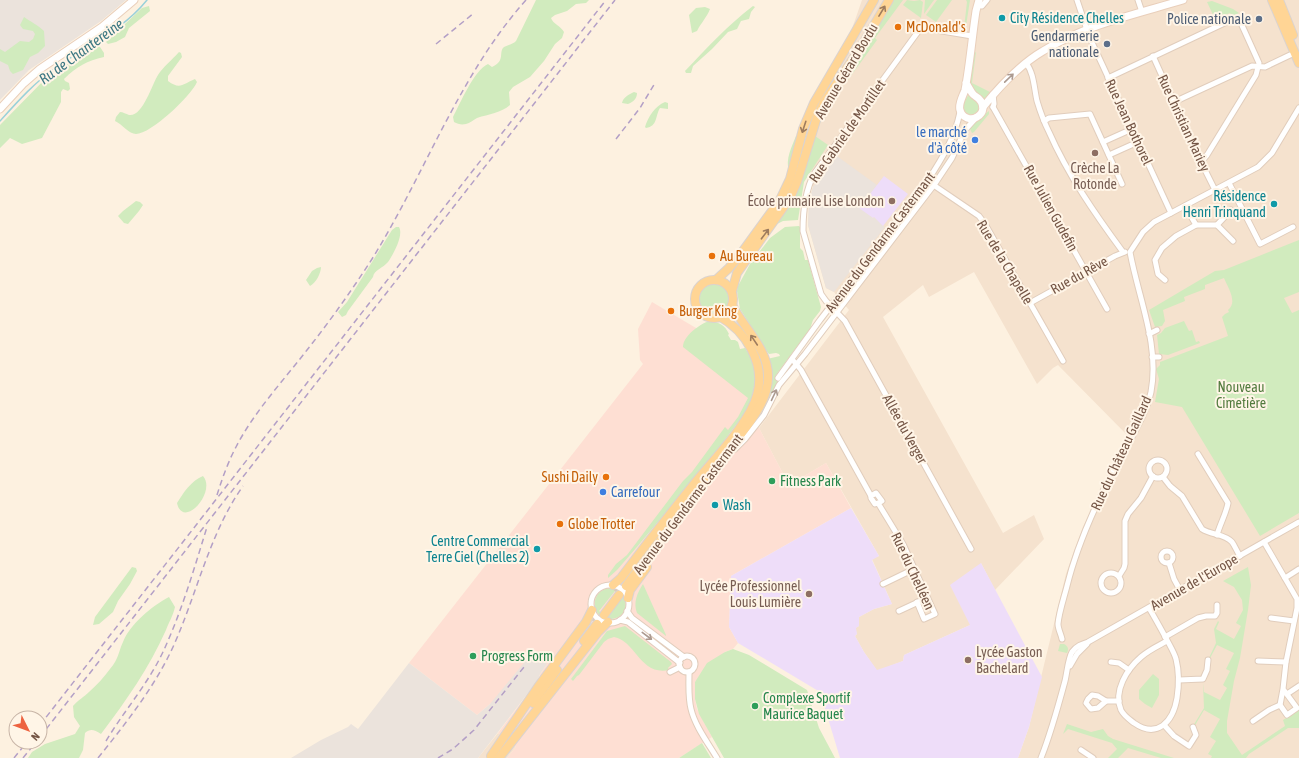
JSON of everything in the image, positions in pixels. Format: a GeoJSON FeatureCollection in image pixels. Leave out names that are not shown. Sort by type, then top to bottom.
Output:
{"type":"FeatureCollection","features":[{"type":"Feature","properties":{"kind":"main road"},"geometry":{"type":"LineString","coordinates":[[820,92],[874,0]]}},
{"type":"Feature","properties":{"kind":"main road"},"geometry":{"type":"LineString","coordinates":[[820,92],[849,50],[879,0]]}},
{"type":"Feature","properties":{"kind":"main road","name":"Avenue Gérard Bordu"},"geometry":{"type":"LineString","coordinates":[[732,305],[732,291],[737,274],[790,198],[797,182],[817,116],[824,102],[890,0]]}},
{"type":"Feature","properties":{"kind":"main road"},"geometry":{"type":"LineString","coordinates":[[1272,0],[1299,63]]}},
{"type":"Feature","properties":{"kind":"main road"},"geometry":{"type":"LineString","coordinates":[[1281,0],[1299,49]]}},
{"type":"Feature","properties":{"kind":"main road","name":"Avenue Gérard Bordu"},"geometry":{"type":"LineString","coordinates":[[729,441],[751,409],[758,395],[760,381],[757,362],[748,343],[732,324],[719,316],[710,317],[700,310],[696,301],[697,292],[700,287],[708,281],[716,280],[729,268],[780,200],[790,178],[806,120],[820,92]]}},
{"type":"Feature","properties":{"kind":"main road"},"geometry":{"type":"LineString","coordinates":[[716,280],[726,284],[732,291]]}},
{"type":"Feature","properties":{"kind":"main road"},"geometry":{"type":"LineString","coordinates":[[628,598],[634,584],[735,449],[758,415],[768,386],[767,371],[758,344],[732,305],[726,313],[719,316]]}},
{"type":"Feature","properties":{"kind":"main road","name":"Avenue du Gendarme Castermant"},"geometry":{"type":"LineString","coordinates":[[729,441],[625,584],[743,431],[762,403]]}},
{"type":"Feature","properties":{"kind":"main road"},"geometry":{"type":"LineString","coordinates":[[499,758],[598,632],[601,615],[616,591],[621,578],[671,512],[729,441]]}},
{"type":"Feature","properties":{"kind":"main road"},"geometry":{"type":"LineString","coordinates":[[492,758],[530,698],[586,622],[601,615]]}},
{"type":"Feature","properties":{"kind":"main road"},"geometry":{"type":"LineString","coordinates":[[492,758],[595,623]]}},
{"type":"Feature","properties":{"kind":"street"},"geometry":{"type":"LineString","coordinates":[[0,109],[24,83],[40,69],[102,27],[134,0]]}},
{"type":"Feature","properties":{"kind":"street","name":"Rue Jean Bothorel"},"geometry":{"type":"LineString","coordinates":[[1077,0],[1086,30],[1171,213]]}},
{"type":"Feature","properties":{"kind":"street"},"geometry":{"type":"LineString","coordinates":[[1138,0],[1142,12]]}},
{"type":"Feature","properties":{"kind":"street"},"geometry":{"type":"LineString","coordinates":[[980,3],[972,36],[966,83],[959,106],[960,112],[966,118],[975,119],[978,117],[993,94],[1026,63],[1053,45],[1086,30],[1183,0]]}},
{"type":"Feature","properties":{"kind":"street"},"geometry":{"type":"LineString","coordinates":[[1108,78],[1233,19],[1242,23],[1260,67],[1207,155],[1201,162]]}},
{"type":"Feature","properties":{"kind":"street","name":"Rue Gabriel de Mortillet"},"geometry":{"type":"LineString","coordinates":[[837,311],[821,294],[803,231],[806,198],[810,182],[814,174],[920,29],[924,28],[972,36]]}},
{"type":"Feature","properties":{"kind":"street"},"geometry":{"type":"LineString","coordinates":[[1174,102],[1252,66],[1265,67],[1290,55]]}},
{"type":"Feature","properties":{"kind":"street","name":"Rue Christian Mariey"},"geometry":{"type":"LineString","coordinates":[[1153,56],[1215,190]]}},
{"type":"Feature","properties":{"kind":"street"},"geometry":{"type":"LineString","coordinates":[[1026,63],[1031,74],[1044,120],[1060,154],[1083,196],[1123,252]]}},
{"type":"Feature","properties":{"kind":"street"},"geometry":{"type":"LineString","coordinates":[[966,83],[971,92],[982,102],[983,109]]}},
{"type":"Feature","properties":{"kind":"street"},"geometry":{"type":"LineString","coordinates":[[983,109],[993,108],[993,94]]}},
{"type":"Feature","properties":{"kind":"street","name":"Rue Julien Gudefin"},"geometry":{"type":"LineString","coordinates":[[993,108],[998,113],[1107,309]]}},
{"type":"Feature","properties":{"kind":"street"},"geometry":{"type":"LineString","coordinates":[[1130,252],[1147,228],[1154,222],[1252,171],[1264,162],[1272,153],[1299,108]]}},
{"type":"Feature","properties":{"kind":"street","name":"Avenue du Gendarme Castermant"},"geometry":{"type":"LineString","coordinates":[[735,449],[745,440],[756,426],[767,409],[776,390],[831,306],[928,180],[950,144],[960,112]]}},
{"type":"Feature","properties":{"kind":"street"},"geometry":{"type":"LineString","coordinates":[[1044,120],[1050,118],[1090,114],[1122,184]]}},
{"type":"Feature","properties":{"kind":"street","name":"Avenue du Gendarme Castermant"},"geometry":{"type":"LineString","coordinates":[[794,364],[874,264],[877,255],[906,217],[912,215],[952,158],[965,130],[975,119]]}},
{"type":"Feature","properties":{"kind":"street"},"geometry":{"type":"LineString","coordinates":[[1103,142],[1132,129]]}},
{"type":"Feature","properties":{"kind":"street"},"geometry":{"type":"LineString","coordinates":[[1109,155],[1138,142]]}},
{"type":"Feature","properties":{"kind":"street","name":"Rue de la Chapelle"},"geometry":{"type":"LineString","coordinates":[[928,180],[982,219],[1063,361]]}},
{"type":"Feature","properties":{"kind":"street"},"geometry":{"type":"LineString","coordinates":[[1229,183],[1260,244],[1293,227]]}},
{"type":"Feature","properties":{"kind":"street"},"geometry":{"type":"LineString","coordinates":[[1185,206],[1196,225]]}},
{"type":"Feature","properties":{"kind":"street"},"geometry":{"type":"LineString","coordinates":[[1217,226],[1231,210]]}},
{"type":"Feature","properties":{"kind":"street"},"geometry":{"type":"LineString","coordinates":[[1165,280],[1158,274],[1156,260],[1162,248],[1176,236],[1196,225],[1217,226],[1233,241]]}},
{"type":"Feature","properties":{"kind":"street","name":"Rue du Rêve"},"geometry":{"type":"LineString","coordinates":[[1030,303],[1123,252],[1130,252]]}},
{"type":"Feature","properties":{"kind":"street","name":"Rue du Château Gaillard"},"geometry":{"type":"LineString","coordinates":[[1062,639],[1058,625],[1072,567],[1084,532],[1105,486],[1135,431],[1147,403],[1152,382],[1152,357],[1149,334],[1130,252]]}},
{"type":"Feature","properties":{"kind":"street"},"geometry":{"type":"LineString","coordinates":[[837,311],[837,303],[856,279],[858,272]]}},
{"type":"Feature","properties":{"kind":"street","name":"Allée du Verger"},"geometry":{"type":"LineString","coordinates":[[837,311],[846,321],[971,549]]}},
{"type":"Feature","properties":{"kind":"street"},"geometry":{"type":"LineString","coordinates":[[1149,334],[1157,330]]}},
{"type":"Feature","properties":{"kind":"street"},"geometry":{"type":"LineString","coordinates":[[1152,357],[1159,358]]}},
{"type":"Feature","properties":{"kind":"street"},"geometry":{"type":"LineString","coordinates":[[778,378],[794,364]]}},
{"type":"Feature","properties":{"kind":"street","name":"Rue du Chelléen"},"geometry":{"type":"LineString","coordinates":[[794,364],[872,496],[874,504],[878,503],[903,544],[935,614],[924,619],[917,602]]}},
{"type":"Feature","properties":{"kind":"street"},"geometry":{"type":"LineString","coordinates":[[1198,454],[1228,503],[1227,510],[1217,535]]}},
{"type":"Feature","properties":{"kind":"street"},"geometry":{"type":"LineString","coordinates":[[1156,460],[1162,462],[1166,466],[1166,472],[1163,476],[1158,478],[1153,476],[1149,469],[1151,463],[1156,460]]}},
{"type":"Feature","properties":{"kind":"street"},"geometry":{"type":"LineString","coordinates":[[1119,576],[1113,572],[1106,573],[1103,576],[1100,582],[1104,591],[1111,593],[1119,589],[1121,584],[1119,576],[1125,564],[1124,525],[1126,518],[1141,498],[1153,476]]}},
{"type":"Feature","properties":{"kind":"street"},"geometry":{"type":"LineString","coordinates":[[1163,476],[1170,486],[1182,496],[1200,527],[1208,532],[1230,540],[1240,556]]}},
{"type":"Feature","properties":{"kind":"street","name":"Avenue de l'Europe"},"geometry":{"type":"LineString","coordinates":[[1041,758],[1068,668],[1077,654],[1088,642],[1299,522]]}},
{"type":"Feature","properties":{"kind":"street"},"geometry":{"type":"LineString","coordinates":[[1264,542],[1297,599],[1298,611],[1294,621],[1286,662],[1284,688],[1280,705],[1287,715],[1297,708],[1284,688]]}},
{"type":"Feature","properties":{"kind":"street"},"geometry":{"type":"LineString","coordinates":[[1169,563],[1174,579],[1180,590]]}},
{"type":"Feature","properties":{"kind":"street"},"geometry":{"type":"LineString","coordinates":[[883,584],[914,569]]}},
{"type":"Feature","properties":{"kind":"street"},"geometry":{"type":"LineString","coordinates":[[1284,578],[1299,569]]}},
{"type":"Feature","properties":{"kind":"street"},"geometry":{"type":"LineString","coordinates":[[620,620],[627,610],[628,598],[622,590],[616,591],[604,586],[597,591],[592,598],[601,615],[620,620],[628,622],[680,665],[685,672],[689,672]]}},
{"type":"Feature","properties":{"kind":"street"},"geometry":{"type":"LineString","coordinates":[[899,611],[927,598]]}},
{"type":"Feature","properties":{"kind":"street"},"geometry":{"type":"LineString","coordinates":[[1149,608],[1166,639],[1176,658],[1179,680],[1176,702],[1172,714],[1164,725],[1152,730],[1138,726],[1121,711],[1119,693],[1129,670],[1142,656],[1166,639],[1198,618],[1216,616],[1217,605]]}},
{"type":"Feature","properties":{"kind":"street"},"geometry":{"type":"LineString","coordinates":[[627,610],[632,618],[684,658],[691,657],[695,662],[694,667],[689,672],[689,701],[692,714],[717,758]]}},
{"type":"Feature","properties":{"kind":"street"},"geometry":{"type":"LineString","coordinates":[[1271,618],[1294,621]]}},
{"type":"Feature","properties":{"kind":"street"},"geometry":{"type":"LineString","coordinates":[[670,672],[680,665],[684,658]]}},
{"type":"Feature","properties":{"kind":"street"},"geometry":{"type":"LineString","coordinates":[[1179,680],[1203,679],[1207,670],[1208,660]]}},
{"type":"Feature","properties":{"kind":"street"},"geometry":{"type":"LineString","coordinates":[[1258,661],[1286,662]]}},
{"type":"Feature","properties":{"kind":"street"},"geometry":{"type":"LineString","coordinates":[[1110,662],[1119,663],[1129,670]]}},
{"type":"Feature","properties":{"kind":"street"},"geometry":{"type":"LineString","coordinates":[[1287,694],[1299,686]]}},
{"type":"Feature","properties":{"kind":"street"},"geometry":{"type":"LineString","coordinates":[[1106,701],[1119,700]]}},
{"type":"Feature","properties":{"kind":"street"},"geometry":{"type":"LineString","coordinates":[[1253,720],[1280,705]]}},
{"type":"Feature","properties":{"kind":"street"},"geometry":{"type":"LineString","coordinates":[[1164,725],[1174,736],[1189,746],[1196,735],[1193,727]]}},
{"type":"Feature","properties":{"kind":"street"},"geometry":{"type":"LineString","coordinates":[[1081,750],[1093,758]]}},
{"type":"Feature","properties":{"kind":"shaded area"},"geometry":{"type":"Polygon","coordinates":[[[0,0],[126,0],[101,21],[29,70],[0,100],[0,0]]]}},
{"type":"Feature","properties":{"kind":"shaded area"},"geometry":{"type":"Polygon","coordinates":[[[862,0],[1299,0],[1299,758],[1018,758],[1029,727],[1066,574],[1083,527],[1109,473],[1129,437],[1058,365],[1037,384],[974,272],[929,297],[923,285],[883,317],[1003,533],[1034,515],[1044,539],[995,590],[981,563],[970,625],[904,655],[903,661],[877,671],[864,652],[855,636],[857,634],[855,628],[859,626],[859,617],[874,609],[892,604],[872,559],[879,556],[826,463],[789,485],[759,428],[849,310],[834,292],[826,288],[808,225],[809,201],[813,187],[810,149],[862,0]]]}},
{"type":"Feature","properties":{"kind":"shaded area"},"geometry":{"type":"Polygon","coordinates":[[[834,154],[877,185],[860,208],[873,218],[874,217],[885,227],[834,292],[826,288],[808,225],[809,201],[813,187],[832,161],[830,160],[834,154]]]}},
{"type":"Feature","properties":{"kind":"shaded area"},"geometry":{"type":"Polygon","coordinates":[[[884,176],[908,194],[883,226],[874,217],[873,218],[859,208],[884,176]]]}},
{"type":"Feature","properties":{"kind":"shaded area"},"geometry":{"type":"Polygon","coordinates":[[[652,302],[735,351],[757,380],[754,393],[744,417],[759,428],[789,485],[826,463],[851,508],[731,576],[729,627],[738,643],[733,649],[725,652],[695,682],[695,699],[697,709],[712,737],[679,758],[507,758],[516,747],[498,733],[538,680],[547,664],[490,704],[477,715],[409,663],[643,364],[640,360],[638,329],[652,302]]]}},
{"type":"Feature","properties":{"kind":"shaded area"},"geometry":{"type":"Polygon","coordinates":[[[851,508],[879,556],[872,560],[892,604],[874,609],[859,617],[859,626],[856,628],[857,634],[855,636],[877,670],[903,661],[904,655],[970,625],[950,585],[981,563],[1042,677],[1029,727],[1018,758],[840,758],[820,692],[738,643],[729,627],[731,576],[851,508]]]}},
{"type":"Feature","properties":{"kind":"shaded area"},"geometry":{"type":"Polygon","coordinates":[[[532,653],[547,664],[538,680],[478,758],[291,758],[351,724],[358,729],[409,663],[477,715],[490,704],[532,653]]]}},
{"type":"Feature","properties":{"kind":"shaded area"},"geometry":{"type":"Polygon","coordinates":[[[498,733],[516,747],[507,758],[478,758],[498,733]]]}},
{"type":"Feature","properties":{"kind":"green space"},"geometry":{"type":"Polygon","coordinates":[[[536,0],[589,0],[586,3],[576,4],[567,11],[551,18],[553,22],[564,32],[562,38],[555,44],[544,61],[530,77],[513,87],[509,92],[510,105],[499,112],[477,118],[466,124],[454,122],[453,117],[473,80],[483,67],[488,64],[492,67],[496,65],[499,62],[502,49],[516,41],[536,0]]]}},
{"type":"Feature","properties":{"kind":"green space"},"geometry":{"type":"Polygon","coordinates":[[[892,0],[903,0],[875,38],[877,40],[845,84],[843,82],[839,88],[827,108],[815,136],[828,145],[804,182],[798,220],[783,221],[775,225],[786,209],[818,118],[892,0]]]}},
{"type":"Feature","properties":{"kind":"green space"},"geometry":{"type":"Polygon","coordinates":[[[907,0],[920,0],[923,2],[921,18],[903,5],[907,0]]]}},
{"type":"Feature","properties":{"kind":"green space"},"geometry":{"type":"Polygon","coordinates":[[[925,0],[934,0],[924,14],[925,0]]]}},
{"type":"Feature","properties":{"kind":"green space"},"geometry":{"type":"Polygon","coordinates":[[[937,0],[952,0],[936,22],[926,15],[937,0]]]}},
{"type":"Feature","properties":{"kind":"green space"},"geometry":{"type":"Polygon","coordinates":[[[966,0],[970,0],[966,26],[964,28],[967,2],[966,0]]]}},
{"type":"Feature","properties":{"kind":"green space"},"geometry":{"type":"Polygon","coordinates":[[[1212,1],[1233,9],[1239,13],[1232,16],[1230,13],[1215,19],[1207,2],[1212,1]]]}},
{"type":"Feature","properties":{"kind":"green space"},"geometry":{"type":"Polygon","coordinates":[[[149,6],[150,11],[129,28],[125,37],[116,42],[108,44],[106,42],[142,8],[149,6]]]}},
{"type":"Feature","properties":{"kind":"green space"},"geometry":{"type":"Polygon","coordinates":[[[753,6],[755,7],[751,12],[749,19],[741,21],[737,29],[728,32],[693,66],[691,73],[686,73],[685,71],[718,37],[753,6]]]}},
{"type":"Feature","properties":{"kind":"green space"},"geometry":{"type":"Polygon","coordinates":[[[705,7],[710,9],[709,12],[697,31],[692,33],[689,15],[696,8],[705,7]]]}},
{"type":"Feature","properties":{"kind":"green space"},"geometry":{"type":"Polygon","coordinates":[[[24,17],[44,31],[45,46],[38,53],[30,57],[23,70],[13,74],[8,65],[0,61],[0,49],[5,52],[20,41],[29,42],[33,39],[35,34],[33,31],[23,29],[20,25],[24,17]]]}},
{"type":"Feature","properties":{"kind":"green space"},"geometry":{"type":"Polygon","coordinates":[[[98,44],[104,53],[104,57],[92,60],[82,65],[64,79],[69,83],[70,89],[68,91],[63,89],[61,92],[61,102],[42,138],[22,144],[10,138],[0,148],[0,125],[52,72],[79,58],[98,44]]]}},
{"type":"Feature","properties":{"kind":"green space"},"geometry":{"type":"Polygon","coordinates":[[[179,52],[181,53],[182,57],[168,76],[168,81],[179,86],[195,79],[197,82],[179,105],[151,128],[136,134],[128,131],[115,121],[120,112],[129,115],[139,111],[143,106],[158,75],[179,52]]]}},
{"type":"Feature","properties":{"kind":"green space"},"geometry":{"type":"Polygon","coordinates":[[[976,52],[972,83],[990,92],[983,101],[970,86],[973,54],[976,52]]]}},
{"type":"Feature","properties":{"kind":"green space"},"geometry":{"type":"Polygon","coordinates":[[[634,92],[637,93],[637,95],[633,101],[628,104],[622,103],[625,97],[634,92]]]}},
{"type":"Feature","properties":{"kind":"green space"},"geometry":{"type":"Polygon","coordinates":[[[969,94],[979,104],[978,111],[973,115],[967,114],[963,109],[963,104],[969,94]]]}},
{"type":"Feature","properties":{"kind":"green space"},"geometry":{"type":"Polygon","coordinates":[[[665,102],[668,103],[668,109],[660,108],[653,125],[646,128],[646,123],[652,112],[665,102]]]}},
{"type":"Feature","properties":{"kind":"green space"},"geometry":{"type":"Polygon","coordinates":[[[989,111],[989,114],[972,133],[969,127],[970,125],[989,111]]]}},
{"type":"Feature","properties":{"kind":"green space"},"geometry":{"type":"Polygon","coordinates":[[[797,136],[789,170],[788,157],[797,136]]]}},
{"type":"Feature","properties":{"kind":"green space"},"geometry":{"type":"Polygon","coordinates":[[[136,201],[143,205],[128,224],[124,223],[118,216],[136,201]]]}},
{"type":"Feature","properties":{"kind":"green space"},"geometry":{"type":"Polygon","coordinates":[[[799,226],[800,248],[803,251],[805,260],[808,260],[821,307],[820,311],[813,320],[810,329],[776,375],[775,378],[779,383],[755,424],[763,408],[767,359],[780,356],[776,353],[768,353],[740,309],[737,291],[738,286],[750,264],[770,238],[785,227],[799,226]]]}},
{"type":"Feature","properties":{"kind":"green space"},"geometry":{"type":"Polygon","coordinates":[[[399,227],[400,235],[390,259],[375,273],[346,315],[342,317],[338,312],[347,302],[392,230],[399,227]]]}},
{"type":"Feature","properties":{"kind":"green space","name":"Nouveau Cimetière"},"geometry":{"type":"Polygon","coordinates":[[[1299,240],[1299,292],[1284,298],[1292,313],[1299,310],[1299,513],[1260,536],[1182,407],[1155,402],[1159,379],[1156,369],[1160,365],[1160,362],[1228,336],[1222,317],[1229,312],[1228,310],[1231,307],[1232,299],[1230,290],[1224,278],[1205,285],[1205,289],[1184,297],[1185,301],[1163,310],[1165,321],[1162,326],[1155,327],[1149,310],[1215,271],[1224,270],[1299,240]]]}},
{"type":"Feature","properties":{"kind":"green space"},"geometry":{"type":"Polygon","coordinates":[[[321,267],[318,278],[310,286],[306,280],[312,271],[321,267]]]}},
{"type":"Feature","properties":{"kind":"green space"},"geometry":{"type":"Polygon","coordinates":[[[714,284],[725,288],[729,299],[725,310],[714,314],[703,310],[699,299],[703,288],[714,284]]]}},
{"type":"Feature","properties":{"kind":"green space"},"geometry":{"type":"Polygon","coordinates":[[[709,321],[719,323],[724,326],[731,340],[738,342],[740,349],[745,348],[754,362],[756,376],[752,397],[745,413],[708,462],[636,548],[608,578],[608,575],[616,564],[627,555],[725,427],[728,430],[738,417],[748,398],[683,347],[689,335],[701,325],[709,321]]]}},
{"type":"Feature","properties":{"kind":"green space"},"geometry":{"type":"Polygon","coordinates":[[[1184,321],[1189,331],[1192,330],[1196,342],[1199,341],[1200,343],[1168,355],[1159,354],[1157,335],[1165,328],[1184,321]]]}},
{"type":"Feature","properties":{"kind":"green space"},"geometry":{"type":"Polygon","coordinates":[[[203,476],[206,483],[206,491],[203,499],[192,511],[186,512],[180,510],[177,503],[179,499],[192,484],[203,476]]]}},
{"type":"Feature","properties":{"kind":"green space"},"geometry":{"type":"Polygon","coordinates":[[[132,567],[136,568],[137,571],[118,601],[113,612],[99,624],[93,625],[95,617],[132,567]]]}},
{"type":"Feature","properties":{"kind":"green space"},"geometry":{"type":"Polygon","coordinates":[[[1248,567],[1251,585],[1248,610],[1227,721],[1227,733],[1242,755],[1285,726],[1283,720],[1299,710],[1299,728],[1288,728],[1249,754],[1246,758],[1211,758],[1212,756],[1208,754],[1216,741],[1210,737],[1220,719],[1204,710],[1194,727],[1193,726],[1204,708],[1203,683],[1204,692],[1220,700],[1227,688],[1223,685],[1230,671],[1226,669],[1234,653],[1217,645],[1208,660],[1216,643],[1214,629],[1218,621],[1219,622],[1216,629],[1234,639],[1241,626],[1236,623],[1243,610],[1242,600],[1234,587],[1223,581],[1248,567]]]}},
{"type":"Feature","properties":{"kind":"green space"},"geometry":{"type":"Polygon","coordinates":[[[643,584],[666,636],[637,613],[635,606],[636,598],[643,584]]]}},
{"type":"Feature","properties":{"kind":"green space"},"geometry":{"type":"Polygon","coordinates":[[[611,588],[618,591],[625,600],[626,605],[624,611],[617,618],[603,618],[596,609],[596,598],[599,593],[611,588]],[[615,591],[599,611],[605,616],[621,596],[615,591]]]}},
{"type":"Feature","properties":{"kind":"green space"},"geometry":{"type":"Polygon","coordinates":[[[169,597],[175,607],[152,658],[136,684],[101,734],[93,730],[89,730],[85,733],[83,750],[79,758],[28,758],[35,750],[48,750],[48,743],[75,734],[80,726],[74,717],[73,706],[98,684],[117,659],[126,635],[142,616],[169,597]]]}},
{"type":"Feature","properties":{"kind":"green space"},"geometry":{"type":"Polygon","coordinates":[[[625,626],[671,662],[672,664],[668,668],[669,670],[651,668],[628,645],[614,637],[604,642],[573,681],[571,679],[607,631],[625,626]]]}},
{"type":"Feature","properties":{"kind":"green space"},"geometry":{"type":"Polygon","coordinates":[[[1060,644],[1064,644],[1067,647],[1067,653],[1058,651],[1060,644]]]}},
{"type":"Feature","properties":{"kind":"green space","name":"Complexe Sportif Maurice Baquet"},"geometry":{"type":"Polygon","coordinates":[[[733,649],[749,655],[807,690],[819,728],[835,758],[724,758],[699,714],[695,699],[695,682],[707,663],[733,649]]]}},
{"type":"Feature","properties":{"kind":"green space"},"geometry":{"type":"Polygon","coordinates":[[[1153,674],[1159,679],[1159,695],[1152,708],[1139,699],[1139,690],[1153,674]]]}},
{"type":"Feature","properties":{"kind":"green space"},"geometry":{"type":"Polygon","coordinates":[[[1067,724],[1091,732],[1103,729],[1108,736],[1113,739],[1174,758],[1161,758],[1128,748],[1118,758],[1108,758],[1117,749],[1112,743],[1068,729],[1063,734],[1067,724]]]}},
{"type":"Feature","properties":{"kind":"green space"},"geometry":{"type":"Polygon","coordinates":[[[702,743],[711,758],[679,758],[702,743]]]}},
{"type":"Feature","properties":{"kind":"waterway","name":"Ru de Chantereine"},"geometry":{"type":"LineString","coordinates":[[0,121],[42,78],[69,58],[116,29],[138,11],[147,0]]}},
{"type":"Feature","properties":{"kind":"tunnel"},"geometry":{"type":"LineString","coordinates":[[616,592],[623,583]]}},
{"type":"Feature","properties":{"kind":"tunnel"},"geometry":{"type":"LineString","coordinates":[[594,622],[601,613]]}},
{"type":"Feature","properties":{"kind":"railway"},"geometry":{"type":"LineString","coordinates":[[217,495],[230,459],[251,421],[332,317],[372,259],[391,227],[462,92],[481,60],[502,29],[526,0]]}},
{"type":"Feature","properties":{"kind":"railway"},"geometry":{"type":"LineString","coordinates":[[48,715],[606,0]]}},
{"type":"Feature","properties":{"kind":"railway"},"geometry":{"type":"LineString","coordinates":[[48,727],[615,0]]}},
{"type":"Feature","properties":{"kind":"railway"},"geometry":{"type":"LineString","coordinates":[[436,44],[474,13]]}},
{"type":"Feature","properties":{"kind":"railway"},"geometry":{"type":"LineString","coordinates":[[616,139],[640,108],[655,83]]}},
{"type":"Feature","properties":{"kind":"railway"},"geometry":{"type":"LineString","coordinates":[[98,758],[139,705],[157,677],[173,647],[182,627],[212,544],[231,505],[243,486]]}},
{"type":"Feature","properties":{"kind":"railway"},"geometry":{"type":"LineString","coordinates":[[106,741],[162,654],[181,607],[207,527]]}},
{"type":"Feature","properties":{"kind":"railway"},"geometry":{"type":"LineString","coordinates":[[438,758],[453,749],[474,730],[524,667]]}},
{"type":"Feature","properties":{"kind":"railway"},"geometry":{"type":"LineString","coordinates":[[14,758],[20,750]]}},
{"type":"Feature","properties":{"kind":"railway"},"geometry":{"type":"LineString","coordinates":[[23,758],[30,750]]}},
{"type":"Feature","properties":{"kind":"place","name":"City Résidence Chelles"},"geometry":{"type":"Point","coordinates":[1002,18]}},
{"type":"Feature","properties":{"kind":"place","name":"Police nationale"},"geometry":{"type":"Point","coordinates":[1259,19]}},
{"type":"Feature","properties":{"kind":"place","name":"McDonald's"},"geometry":{"type":"Point","coordinates":[898,27]}},
{"type":"Feature","properties":{"kind":"place","name":"Gendarmerie nationale"},"geometry":{"type":"Point","coordinates":[1107,44]}},
{"type":"Feature","properties":{"kind":"place","name":"le marché d'à côté"},"geometry":{"type":"Point","coordinates":[975,140]}},
{"type":"Feature","properties":{"kind":"place","name":"Crèche La Rotonde"},"geometry":{"type":"Point","coordinates":[1095,153]}},
{"type":"Feature","properties":{"kind":"place","name":"École primaire Lise London"},"geometry":{"type":"Point","coordinates":[892,201]}},
{"type":"Feature","properties":{"kind":"place","name":"Résidence Henri Trinquand"},"geometry":{"type":"Point","coordinates":[1274,204]}},
{"type":"Feature","properties":{"kind":"place","name":"Au Bureau"},"geometry":{"type":"Point","coordinates":[712,256]}},
{"type":"Feature","properties":{"kind":"place","name":"Burger King"},"geometry":{"type":"Point","coordinates":[671,311]}},
{"type":"Feature","properties":{"kind":"place","name":"Sushi Daily"},"geometry":{"type":"Point","coordinates":[606,477]}},
{"type":"Feature","properties":{"kind":"place","name":"Fitness Park"},"geometry":{"type":"Point","coordinates":[772,481]}},
{"type":"Feature","properties":{"kind":"place","name":"Carrefour"},"geometry":{"type":"Point","coordinates":[603,492]}},
{"type":"Feature","properties":{"kind":"place","name":"Wash"},"geometry":{"type":"Point","coordinates":[715,505]}},
{"type":"Feature","properties":{"kind":"place","name":"Globe Trotter"},"geometry":{"type":"Point","coordinates":[560,524]}},
{"type":"Feature","properties":{"kind":"place","name":"Centre Commercial Terre Ciel (Chelles 2)"},"geometry":{"type":"Point","coordinates":[537,549]}},
{"type":"Feature","properties":{"kind":"place","name":"Lycée Professionnel Louis Lumière"},"geometry":{"type":"Point","coordinates":[809,594]}},
{"type":"Feature","properties":{"kind":"place","name":"Progress Form"},"geometry":{"type":"Point","coordinates":[473,656]}},
{"type":"Feature","properties":{"kind":"place","name":"Lycée Gaston Bachelard"},"geometry":{"type":"Point","coordinates":[968,660]}},
{"type":"Feature","properties":{"kind":"place","name":"Complexe Sportif Maurice Baquet"},"geometry":{"type":"Point","coordinates":[755,706]}}]}
